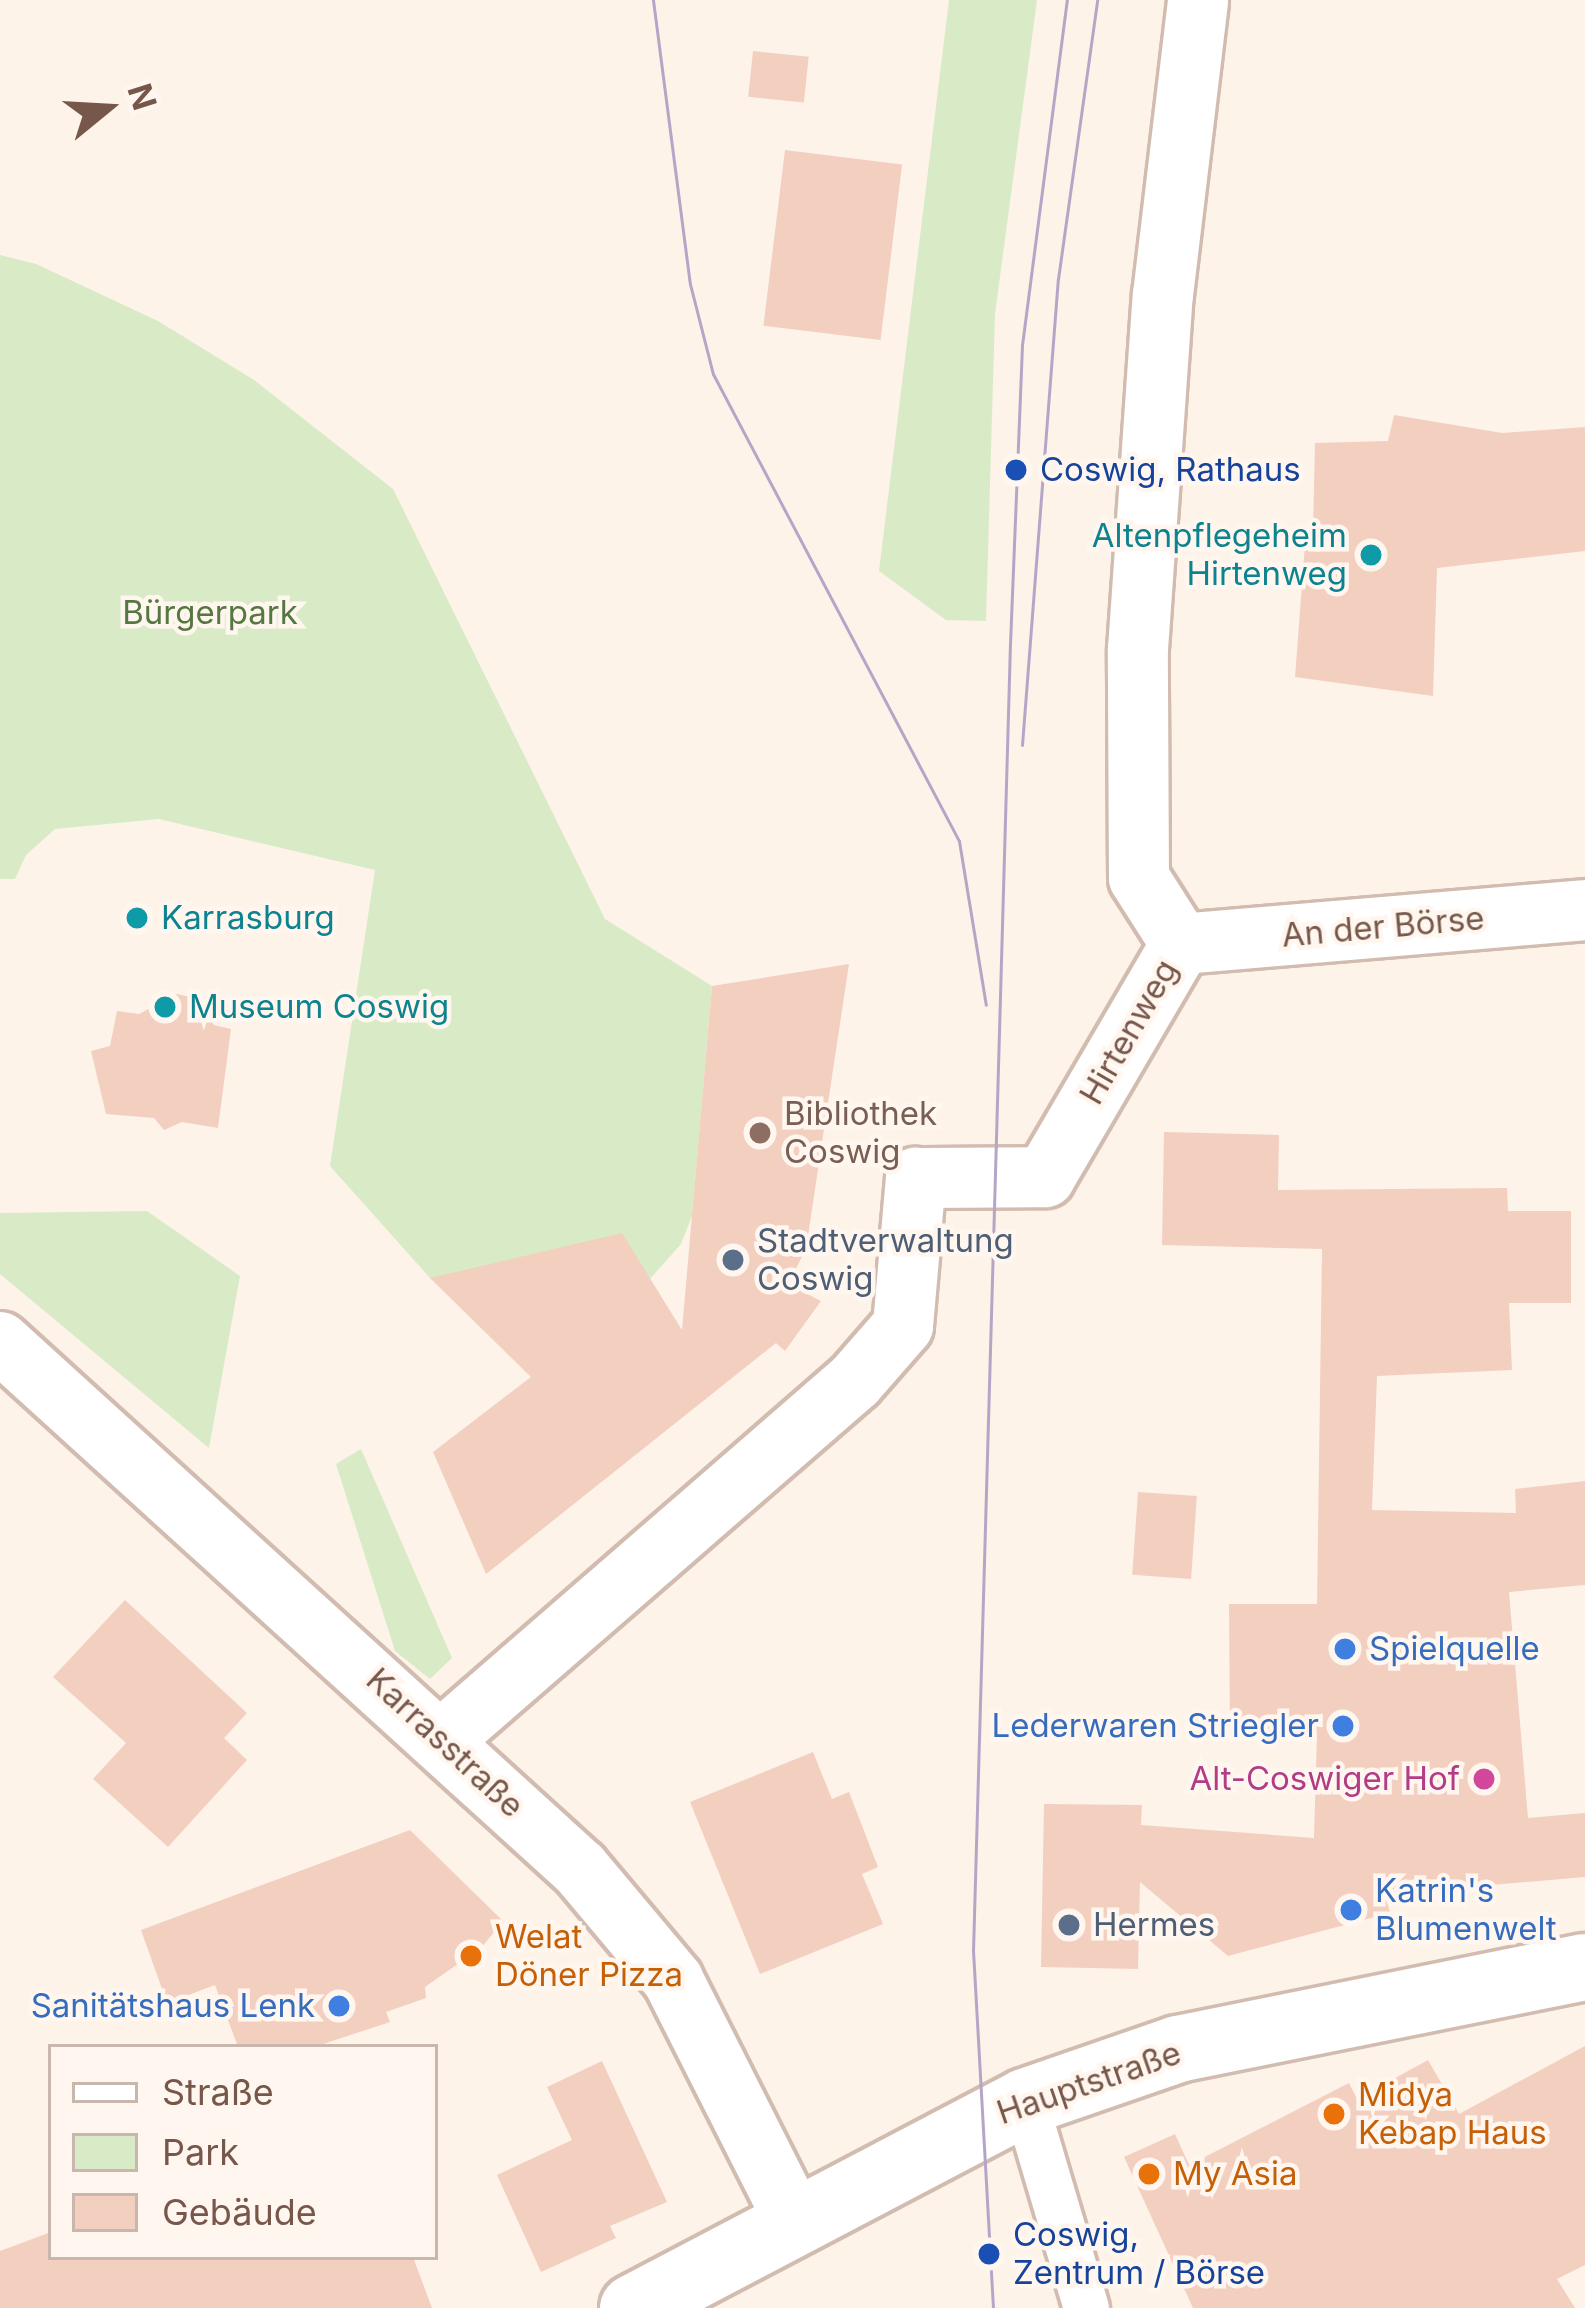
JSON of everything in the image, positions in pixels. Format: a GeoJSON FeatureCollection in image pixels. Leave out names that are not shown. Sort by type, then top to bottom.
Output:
{"type":"FeatureCollection","features":[{"type":"Feature","properties":{"kind":"main road","name":"Hauptstraße"},"geometry":{"type":"LineString","coordinates":[[633,2308],[1025,2102],[1178,2049],[1585,1967]]}},
{"type":"Feature","properties":{"kind":"street","name":"Hirtenweg"},"geometry":{"type":"LineString","coordinates":[[444,1738],[856,1381],[903,1326],[916,1178],[1045,1177],[1181,944],[1139,878],[1138,649],[1163,295],[1198,0]]}},
{"type":"Feature","properties":{"kind":"street","name":"An der Börse"},"geometry":{"type":"LineString","coordinates":[[1181,944],[1585,910]]}},
{"type":"Feature","properties":{"kind":"street","name":"Karrasstraße"},"geometry":{"type":"LineString","coordinates":[[0,1342],[444,1738],[580,1869],[673,1980],[795,2221]]}},
{"type":"Feature","properties":{"kind":"street"},"geometry":{"type":"LineString","coordinates":[[1025,2102],[1086,2308]]}},
{"type":"Feature","properties":{"kind":"green space"},"geometry":{"type":"Polygon","coordinates":[[[949,0],[1037,0],[995,314],[986,621],[946,620],[879,571],[949,0]]]}},
{"type":"Feature","properties":{"kind":"green space","name":"Bürgerpark"},"geometry":{"type":"Polygon","coordinates":[[[0,255],[36,264],[158,321],[254,380],[393,489],[605,919],[712,986],[692,1216],[681,1244],[650,1279],[430,1278],[330,1166],[375,870],[159,819],[55,829],[26,855],[15,879],[0,879],[0,255]]]}},
{"type":"Feature","properties":{"kind":"green space"},"geometry":{"type":"Polygon","coordinates":[[[147,1211],[240,1276],[209,1448],[0,1274],[0,1213],[147,1211]]]}},
{"type":"Feature","properties":{"kind":"green space"},"geometry":{"type":"Polygon","coordinates":[[[361,1449],[452,1658],[430,1679],[395,1651],[336,1464],[361,1449]]]}},
{"type":"Feature","properties":{"kind":"building"},"geometry":{"type":"Polygon","coordinates":[[[753,51],[809,57],[804,103],[748,97],[753,51]]]}},
{"type":"Feature","properties":{"kind":"building"},"geometry":{"type":"Polygon","coordinates":[[[785,150],[902,164],[881,340],[763,326],[785,150]]]}},
{"type":"Feature","properties":{"kind":"building","name":"Altenpflegeheim Hirtenweg"},"geometry":{"type":"Polygon","coordinates":[[[1394,415],[1502,433],[1585,427],[1585,551],[1437,568],[1433,696],[1295,677],[1306,531],[1313,531],[1315,443],[1388,441],[1394,415]]]}},
{"type":"Feature","properties":{"kind":"building","name":"Stadtverwaltung Coswig"},"geometry":{"type":"Polygon","coordinates":[[[849,964],[806,1249],[788,1284],[821,1301],[785,1351],[776,1343],[486,1574],[433,1452],[531,1377],[430,1278],[622,1233],[682,1330],[712,986],[849,964]]]}},
{"type":"Feature","properties":{"kind":"building"},"geometry":{"type":"Polygon","coordinates":[[[177,994],[199,999],[214,1025],[231,1029],[218,1128],[182,1122],[164,1130],[154,1118],[106,1114],[91,1051],[110,1046],[117,1011],[139,1014],[177,994]]]}},
{"type":"Feature","properties":{"kind":"building"},"geometry":{"type":"Polygon","coordinates":[[[1164,1132],[1279,1135],[1278,1190],[1507,1188],[1508,1211],[1571,1211],[1571,1303],[1509,1303],[1512,1370],[1377,1376],[1372,1510],[1516,1513],[1515,1489],[1585,1481],[1585,1585],[1509,1592],[1528,1818],[1585,1813],[1585,1877],[1385,1894],[1390,1913],[1228,1956],[1140,1882],[1138,1969],[1041,1967],[1044,1804],[1142,1805],[1141,1825],[1314,1838],[1317,1733],[1230,1733],[1229,1604],[1317,1604],[1322,1249],[1162,1245],[1164,1132]]]}},
{"type":"Feature","properties":{"kind":"building"},"geometry":{"type":"Polygon","coordinates":[[[1138,1492],[1197,1496],[1191,1579],[1132,1575],[1138,1492]]]}},
{"type":"Feature","properties":{"kind":"building"},"geometry":{"type":"Polygon","coordinates":[[[125,1600],[247,1713],[224,1738],[247,1760],[168,1847],[93,1779],[126,1743],[53,1677],[125,1600]]]}},
{"type":"Feature","properties":{"kind":"building"},"geometry":{"type":"Polygon","coordinates":[[[813,1752],[832,1799],[849,1792],[878,1867],[862,1874],[883,1924],[760,1974],[690,1802],[813,1752]]]}},
{"type":"Feature","properties":{"kind":"building"},"geometry":{"type":"Polygon","coordinates":[[[410,1830],[503,1921],[482,1947],[425,1987],[426,1998],[386,2012],[390,2022],[323,2044],[237,2044],[215,1985],[167,2003],[141,1930],[410,1830]]]}},
{"type":"Feature","properties":{"kind":"building"},"geometry":{"type":"Polygon","coordinates":[[[1585,2046],[1585,2265],[1557,2279],[1575,2308],[1193,2308],[1124,2157],[1175,2134],[1189,2165],[1349,2083],[1357,2099],[1428,2060],[1459,2114],[1585,2046]]]}},
{"type":"Feature","properties":{"kind":"building"},"geometry":{"type":"Polygon","coordinates":[[[602,2061],[667,2202],[610,2226],[616,2238],[541,2272],[497,2175],[572,2140],[547,2087],[602,2061]]]}},
{"type":"Feature","properties":{"kind":"building"},"geometry":{"type":"Polygon","coordinates":[[[48,2233],[48,2260],[414,2260],[432,2308],[0,2308],[0,2251],[48,2233]]]}},
{"type":"Feature","properties":{"kind":"tram line"},"geometry":{"type":"LineString","coordinates":[[653,0],[690,284],[713,374],[959,841],[986,1005]]}},
{"type":"Feature","properties":{"kind":"tram line"},"geometry":{"type":"LineString","coordinates":[[993,2308],[973,1951],[1010,644],[1022,345],[1067,0]]}},
{"type":"Feature","properties":{"kind":"tram line"},"geometry":{"type":"LineString","coordinates":[[1022,745],[1058,279],[1097,0]]}},
{"type":"Feature","properties":{"kind":"place","name":"Coswig, Rathaus"},"geometry":{"type":"Point","coordinates":[1016,470]}},
{"type":"Feature","properties":{"kind":"place","name":"Altenpflegeheim Hirtenweg"},"geometry":{"type":"Point","coordinates":[1371,555]}},
{"type":"Feature","properties":{"kind":"place","name":"Karrasburg"},"geometry":{"type":"Point","coordinates":[137,918]}},
{"type":"Feature","properties":{"kind":"place","name":"Museum Coswig"},"geometry":{"type":"Point","coordinates":[165,1007]}},
{"type":"Feature","properties":{"kind":"place","name":"Bibliothek Coswig"},"geometry":{"type":"Point","coordinates":[760,1133]}},
{"type":"Feature","properties":{"kind":"place","name":"Stadtverwaltung Coswig"},"geometry":{"type":"Point","coordinates":[733,1260]}},
{"type":"Feature","properties":{"kind":"place","name":"Spielquelle"},"geometry":{"type":"Point","coordinates":[1345,1649]}},
{"type":"Feature","properties":{"kind":"place","name":"Lederwaren Striegler"},"geometry":{"type":"Point","coordinates":[1343,1726]}},
{"type":"Feature","properties":{"kind":"place","name":"Alt-Coswiger Hof"},"geometry":{"type":"Point","coordinates":[1484,1779]}},
{"type":"Feature","properties":{"kind":"place","name":"Katrin's Blumenwelt"},"geometry":{"type":"Point","coordinates":[1351,1910]}},
{"type":"Feature","properties":{"kind":"place","name":"Hermes"},"geometry":{"type":"Point","coordinates":[1069,1925]}},
{"type":"Feature","properties":{"kind":"place","name":"Welat Döner Pizza"},"geometry":{"type":"Point","coordinates":[471,1956]}},
{"type":"Feature","properties":{"kind":"place","name":"Sanitätshaus Lenk"},"geometry":{"type":"Point","coordinates":[339,2006]}},
{"type":"Feature","properties":{"kind":"place","name":"Midya Kebap Haus"},"geometry":{"type":"Point","coordinates":[1334,2114]}},
{"type":"Feature","properties":{"kind":"place","name":"My Asia"},"geometry":{"type":"Point","coordinates":[1149,2174]}},
{"type":"Feature","properties":{"kind":"place","name":"Coswig, Zentrum / Börse"},"geometry":{"type":"Point","coordinates":[989,2254]}}]}
